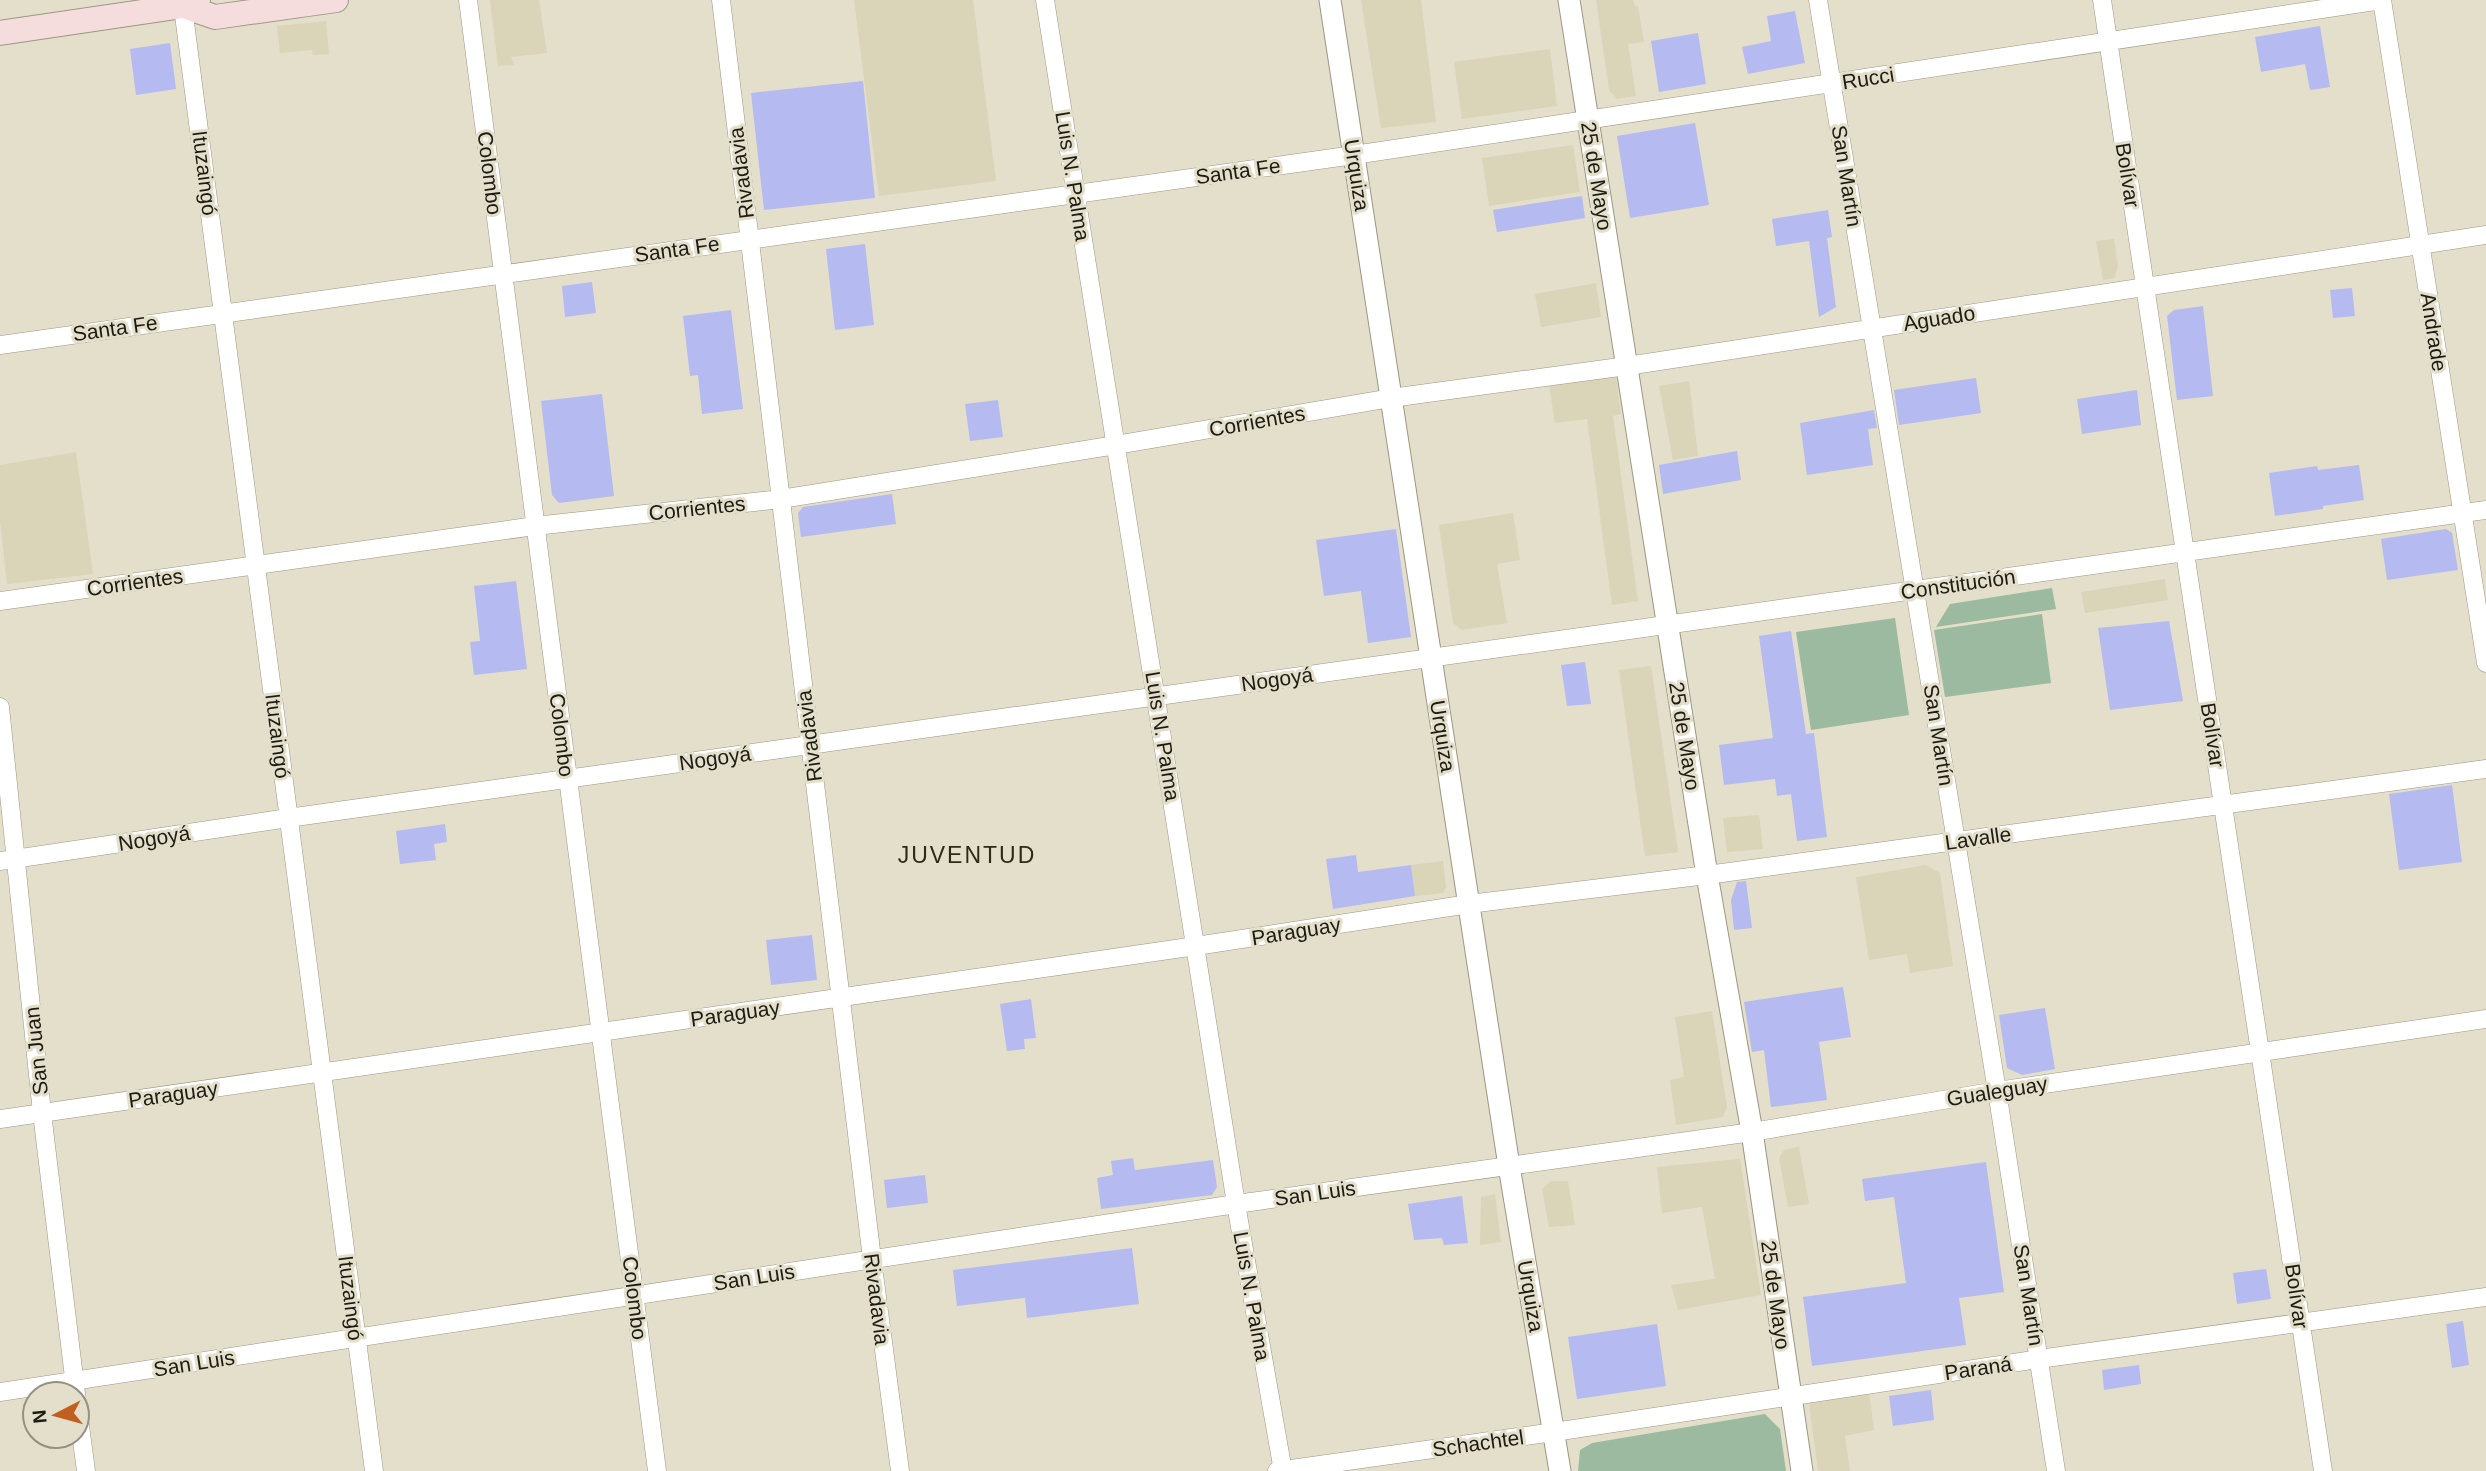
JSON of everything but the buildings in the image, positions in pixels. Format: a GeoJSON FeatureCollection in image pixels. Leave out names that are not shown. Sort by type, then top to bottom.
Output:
{"type":"FeatureCollection","features":[{"type":"Feature","properties":{"kind":"main road"},"geometry":{"type":"LineString","coordinates":[[0,33],[188,2],[215,17],[336,0]]}},
{"type":"Feature","properties":{"kind":"street","name":"Colombo"},"geometry":{"type":"LineString","coordinates":[[468,0],[657,1471]]}},
{"type":"Feature","properties":{"kind":"street","name":"Rivadavia"},"geometry":{"type":"LineString","coordinates":[[720,0],[900,1471]]}},
{"type":"Feature","properties":{"kind":"street","name":"Luis N. Palma"},"geometry":{"type":"LineString","coordinates":[[1045,0],[1236,1204],[1281,1471]]}},
{"type":"Feature","properties":{"kind":"street","name":"Urquiza"},"geometry":{"type":"LineString","coordinates":[[1330,0],[1509,1166],[1560,1471]]}},
{"type":"Feature","properties":{"kind":"street","name":"25 de Mayo"},"geometry":{"type":"LineString","coordinates":[[1569,0],[1707,874],[1752,1132],[1802,1471]]}},
{"type":"Feature","properties":{"kind":"street","name":"San Martín"},"geometry":{"type":"LineString","coordinates":[[1818,0],[1997,1091],[2056,1471]]}},
{"type":"Feature","properties":{"kind":"street","name":"Bolívar"},"geometry":{"type":"LineString","coordinates":[[2102,0],[2323,1471]]}},
{"type":"Feature","properties":{"kind":"street","name":"Rucci"},"geometry":{"type":"LineString","coordinates":[[1354,155],[2382,0]]}},
{"type":"Feature","properties":{"kind":"street","name":"Andrade"},"geometry":{"type":"LineString","coordinates":[[2382,0],[2486,663]]}},
{"type":"Feature","properties":{"kind":"street","name":"Ituzaingó"},"geometry":{"type":"LineString","coordinates":[[188,2],[223,312],[374,1471]]}},
{"type":"Feature","properties":{"kind":"street","name":"Santa Fe"},"geometry":{"type":"LineString","coordinates":[[0,345],[1354,155]]}},
{"type":"Feature","properties":{"kind":"street","name":"Aguado"},"geometry":{"type":"LineString","coordinates":[[1391,398],[1627,366],[2486,235]]}},
{"type":"Feature","properties":{"kind":"street","name":"Corrientes"},"geometry":{"type":"LineString","coordinates":[[0,601],[535,526],[781,499],[1391,398]]}},
{"type":"Feature","properties":{"kind":"street","name":"Constitución"},"geometry":{"type":"LineString","coordinates":[[1431,657],[2486,510]]}},
{"type":"Feature","properties":{"kind":"street","name":"Nogoyá"},"geometry":{"type":"LineString","coordinates":[[8,860],[1431,657]]}},
{"type":"Feature","properties":{"kind":"street","name":"San Juan"},"geometry":{"type":"LineString","coordinates":[[0,707],[8,860],[74,1380]]}},
{"type":"Feature","properties":{"kind":"street","name":"Lavalle"},"geometry":{"type":"LineString","coordinates":[[1469,904],[2486,769]]}},
{"type":"Feature","properties":{"kind":"street","name":"Paraguay"},"geometry":{"type":"LineString","coordinates":[[0,1119],[1469,904]]}},
{"type":"Feature","properties":{"kind":"street","name":"Gualeguay"},"geometry":{"type":"LineString","coordinates":[[1509,1166],[1752,1132],[1997,1091],[2486,1019]]}},
{"type":"Feature","properties":{"kind":"street","name":"San Luis"},"geometry":{"type":"LineString","coordinates":[[91,1384],[356,1338],[1236,1204],[1509,1166]]}},
{"type":"Feature","properties":{"kind":"street","name":"Paraná"},"geometry":{"type":"LineString","coordinates":[[1554,1432],[2039,1359],[2486,1297]]}},
{"type":"Feature","properties":{"kind":"street","name":"San Luis"},"geometry":{"type":"LineString","coordinates":[[0,1392],[21,1391]]}},
{"type":"Feature","properties":{"kind":"street","name":"Schachtel"},"geometry":{"type":"LineString","coordinates":[[1281,1471],[1554,1432]]}},
{"type":"Feature","properties":{"kind":"street"},"geometry":{"type":"LineString","coordinates":[[83,1450],[86,1471]]}},
{"type":"Feature","properties":{"kind":"shaded area"},"geometry":{"type":"Polygon","coordinates":[[[490,0],[539,0],[547,53],[511,57],[514,65],[498,66],[490,0]]]}},
{"type":"Feature","properties":{"kind":"shaded area"},"geometry":{"type":"Polygon","coordinates":[[[854,0],[973,0],[996,181],[879,196],[854,0]]]}},
{"type":"Feature","properties":{"kind":"shaded area"},"geometry":{"type":"Polygon","coordinates":[[[1361,0],[1421,0],[1436,122],[1381,128],[1361,0]]]}},
{"type":"Feature","properties":{"kind":"shaded area"},"geometry":{"type":"Polygon","coordinates":[[[1596,0],[1633,0],[1635,6],[1638,6],[1644,42],[1628,44],[1636,96],[1617,99],[1609,90],[1596,0]]]}},
{"type":"Feature","properties":{"kind":"shaded area"},"geometry":{"type":"Polygon","coordinates":[[[326,21],[329,54],[313,55],[312,50],[280,53],[277,26],[326,21]]]}},
{"type":"Feature","properties":{"kind":"shaded area"},"geometry":{"type":"Polygon","coordinates":[[[1550,49],[1557,106],[1462,119],[1454,62],[1550,49]]]}},
{"type":"Feature","properties":{"kind":"shaded area"},"geometry":{"type":"Polygon","coordinates":[[[1573,145],[1580,192],[1489,206],[1482,158],[1573,145]]]}},
{"type":"Feature","properties":{"kind":"shaded area"},"geometry":{"type":"Polygon","coordinates":[[[2114,239],[2118,267],[2114,278],[2103,280],[2096,241],[2114,239]]]}},
{"type":"Feature","properties":{"kind":"shaded area"},"geometry":{"type":"Polygon","coordinates":[[[1596,283],[1601,317],[1541,327],[1535,294],[1596,283]]]}},
{"type":"Feature","properties":{"kind":"shaded area"},"geometry":{"type":"Polygon","coordinates":[[[1616,375],[1621,414],[1613,416],[1638,601],[1612,605],[1587,419],[1555,423],[1549,385],[1616,375]]]}},
{"type":"Feature","properties":{"kind":"shaded area"},"geometry":{"type":"Polygon","coordinates":[[[1689,381],[1698,456],[1673,460],[1659,386],[1689,381]]]}},
{"type":"Feature","properties":{"kind":"shaded area"},"geometry":{"type":"Polygon","coordinates":[[[76,452],[93,574],[7,584],[0,521],[0,465],[76,452]]]}},
{"type":"Feature","properties":{"kind":"shaded area"},"geometry":{"type":"Polygon","coordinates":[[[1513,513],[1520,560],[1497,564],[1507,623],[1462,630],[1453,623],[1439,525],[1513,513]]]}},
{"type":"Feature","properties":{"kind":"shaded area"},"geometry":{"type":"Polygon","coordinates":[[[2165,579],[2168,600],[2085,613],[2081,592],[2165,579]]]}},
{"type":"Feature","properties":{"kind":"shaded area"},"geometry":{"type":"Polygon","coordinates":[[[1651,666],[1678,852],[1645,856],[1619,670],[1651,666]]]}},
{"type":"Feature","properties":{"kind":"shaded area"},"geometry":{"type":"Polygon","coordinates":[[[1759,815],[1763,849],[1727,852],[1723,818],[1759,815]]]}},
{"type":"Feature","properties":{"kind":"shaded area"},"geometry":{"type":"Polygon","coordinates":[[[1443,861],[1446,887],[1443,893],[1415,896],[1411,865],[1443,861]]]}},
{"type":"Feature","properties":{"kind":"shaded area"},"geometry":{"type":"Polygon","coordinates":[[[1926,865],[1940,873],[1953,966],[1910,973],[1907,954],[1869,960],[1856,877],[1926,865]]]}},
{"type":"Feature","properties":{"kind":"shaded area"},"geometry":{"type":"Polygon","coordinates":[[[1712,1011],[1727,1107],[1723,1117],[1676,1125],[1670,1080],[1684,1077],[1675,1017],[1712,1011]]]}},
{"type":"Feature","properties":{"kind":"shaded area"},"geometry":{"type":"Polygon","coordinates":[[[1799,1147],[1809,1204],[1788,1207],[1779,1158],[1784,1150],[1799,1147]]]}},
{"type":"Feature","properties":{"kind":"shaded area"},"geometry":{"type":"Polygon","coordinates":[[[1740,1159],[1761,1295],[1678,1310],[1671,1285],[1715,1279],[1702,1207],[1662,1213],[1657,1167],[1740,1159]]]}},
{"type":"Feature","properties":{"kind":"shaded area"},"geometry":{"type":"Polygon","coordinates":[[[1551,1181],[1568,1181],[1575,1225],[1549,1227],[1542,1189],[1551,1181]]]}},
{"type":"Feature","properties":{"kind":"shaded area"},"geometry":{"type":"Polygon","coordinates":[[[1495,1194],[1501,1242],[1480,1245],[1481,1197],[1495,1194]]]}},
{"type":"Feature","properties":{"kind":"shaded area"},"geometry":{"type":"Polygon","coordinates":[[[1869,1392],[1874,1430],[1845,1436],[1850,1471],[1818,1471],[1809,1403],[1869,1392]]]}},
{"type":"Feature","properties":{"kind":"green space"},"geometry":{"type":"Polygon","coordinates":[[[2052,588],[2056,609],[1936,627],[1950,604],[2052,588]]]}},
{"type":"Feature","properties":{"kind":"green space"},"geometry":{"type":"Polygon","coordinates":[[[2042,614],[2051,683],[1945,697],[1934,630],[2042,614]]]}},
{"type":"Feature","properties":{"kind":"green space"},"geometry":{"type":"Polygon","coordinates":[[[1895,618],[1909,715],[1811,730],[1796,632],[1895,618]]]}},
{"type":"Feature","properties":{"kind":"green space"},"geometry":{"type":"Polygon","coordinates":[[[1765,1414],[1780,1429],[1786,1471],[1578,1471],[1580,1450],[1592,1443],[1765,1414]]]}},
{"type":"Feature","properties":{"kind":"district","name":"JUVENTUD"},"geometry":{"type":"Point","coordinates":[967,855]}}]}
